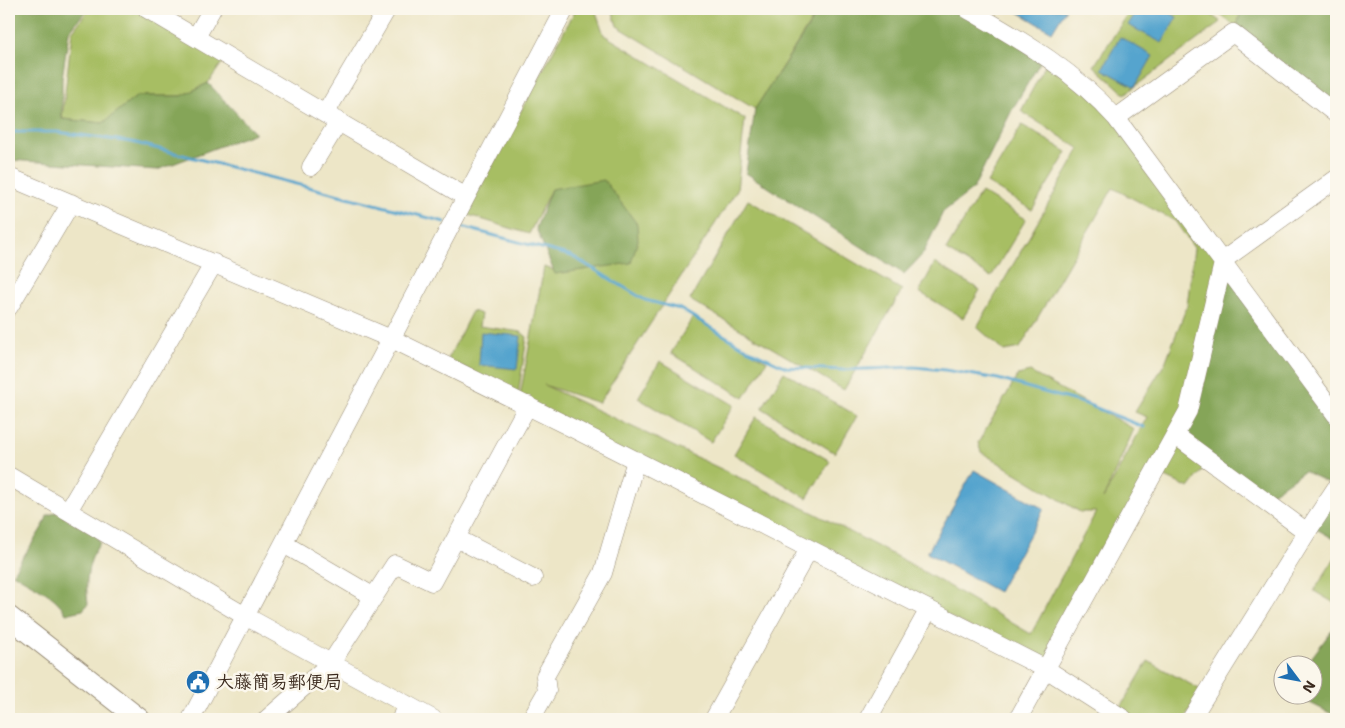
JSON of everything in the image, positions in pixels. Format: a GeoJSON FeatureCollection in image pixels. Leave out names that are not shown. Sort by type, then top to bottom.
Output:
{"type":"FeatureCollection","features":[{"type":"Feature","properties":{"kind":"main road"},"geometry":{"type":"LineString","coordinates":[[9,617],[139,719]]}},
{"type":"Feature","properties":{"kind":"street"},"geometry":{"type":"LineString","coordinates":[[147,9],[466,197]]}},
{"type":"Feature","properties":{"kind":"street"},"geometry":{"type":"LineString","coordinates":[[196,37],[212,9]]}},
{"type":"Feature","properties":{"kind":"street"},"geometry":{"type":"LineString","coordinates":[[311,167],[332,118],[387,9]]}},
{"type":"Feature","properties":{"kind":"street"},"geometry":{"type":"LineString","coordinates":[[191,719],[565,9]]}},
{"type":"Feature","properties":{"kind":"street"},"geometry":{"type":"LineString","coordinates":[[967,9],[1044,54],[1073,75],[1116,118],[1336,415]]}},
{"type":"Feature","properties":{"kind":"street"},"geometry":{"type":"LineString","coordinates":[[1116,118],[1233,33],[1336,114]]}},
{"type":"Feature","properties":{"kind":"street"},"geometry":{"type":"LineString","coordinates":[[9,177],[391,339],[636,460],[1046,669],[1124,719]]}},
{"type":"Feature","properties":{"kind":"street"},"geometry":{"type":"LineString","coordinates":[[1018,719],[1188,411],[1223,262],[1336,179]]}},
{"type":"Feature","properties":{"kind":"street"},"geometry":{"type":"LineString","coordinates":[[9,308],[71,203]]}},
{"type":"Feature","properties":{"kind":"street"},"geometry":{"type":"LineString","coordinates":[[68,511],[214,263]]}},
{"type":"Feature","properties":{"kind":"street"},"geometry":{"type":"LineString","coordinates":[[267,719],[332,663],[395,564],[432,582],[528,406]]}},
{"type":"Feature","properties":{"kind":"street"},"geometry":{"type":"LineString","coordinates":[[1175,435],[1307,532]]}},
{"type":"Feature","properties":{"kind":"street"},"geometry":{"type":"LineString","coordinates":[[531,719],[547,691],[545,676],[603,573],[636,460]]}},
{"type":"Feature","properties":{"kind":"street"},"geometry":{"type":"LineString","coordinates":[[9,476],[245,616],[332,663],[403,712],[433,719]]}},
{"type":"Feature","properties":{"kind":"street"},"geometry":{"type":"LineString","coordinates":[[1191,719],[1336,488]]}},
{"type":"Feature","properties":{"kind":"street"},"geometry":{"type":"LineString","coordinates":[[456,538],[533,578]]}},
{"type":"Feature","properties":{"kind":"street"},"geometry":{"type":"LineString","coordinates":[[284,544],[374,596]]}},
{"type":"Feature","properties":{"kind":"street"},"geometry":{"type":"LineString","coordinates":[[714,719],[809,549]]}},
{"type":"Feature","properties":{"kind":"street"},"geometry":{"type":"LineString","coordinates":[[868,719],[929,609]]}},
{"type":"Feature","properties":{"kind":"green space"},"geometry":{"type":"Polygon","coordinates":[[[9,9],[87,9],[69,32],[62,78],[62,119],[103,123],[137,96],[182,96],[208,83],[255,133],[157,170],[9,160],[9,9]]]}},
{"type":"Feature","properties":{"kind":"green space"},"geometry":{"type":"Polygon","coordinates":[[[89,9],[147,9],[227,56],[208,83],[182,96],[137,96],[103,123],[62,119],[72,32],[89,9]]]}},
{"type":"Feature","properties":{"kind":"green space"},"geometry":{"type":"Polygon","coordinates":[[[576,9],[595,9],[604,35],[745,119],[737,190],[599,403],[544,385],[814,513],[907,562],[1031,634],[1096,512],[1080,512],[981,452],[978,443],[1018,375],[1030,372],[1134,429],[1103,499],[1147,417],[1135,412],[1165,363],[1187,306],[1194,248],[1175,221],[1113,188],[1020,348],[1004,351],[977,327],[1080,149],[1021,111],[1049,58],[1102,103],[1228,269],[1186,414],[1048,666],[519,401],[544,267],[563,273],[551,189],[529,234],[465,214],[576,9]]]}},
{"type":"Feature","properties":{"kind":"green space"},"geometry":{"type":"Polygon","coordinates":[[[612,9],[819,9],[755,109],[617,26],[612,9]]]}},
{"type":"Feature","properties":{"kind":"green space"},"geometry":{"type":"Polygon","coordinates":[[[820,9],[967,9],[1045,54],[1012,110],[973,189],[943,212],[923,254],[904,274],[746,173],[755,109],[820,9]]]}},
{"type":"Feature","properties":{"kind":"green space"},"geometry":{"type":"Polygon","coordinates":[[[1131,9],[1203,9],[1221,22],[1125,94],[1094,66],[1131,9]]]}},
{"type":"Feature","properties":{"kind":"green space"},"geometry":{"type":"Polygon","coordinates":[[[1213,9],[1241,9],[1237,28],[1213,9]]]}},
{"type":"Feature","properties":{"kind":"green space"},"geometry":{"type":"Polygon","coordinates":[[[1241,9],[1336,9],[1336,107],[1237,28],[1241,9]]]}},
{"type":"Feature","properties":{"kind":"green space"},"geometry":{"type":"Polygon","coordinates":[[[1022,125],[1067,152],[1032,210],[987,183],[1022,125]]]}},
{"type":"Feature","properties":{"kind":"green space"},"geometry":{"type":"Polygon","coordinates":[[[604,180],[637,224],[638,240],[631,263],[555,274],[536,228],[551,189],[604,180]]]}},
{"type":"Feature","properties":{"kind":"green space"},"geometry":{"type":"Polygon","coordinates":[[[981,192],[1026,219],[991,277],[946,250],[981,192]]]}},
{"type":"Feature","properties":{"kind":"green space"},"geometry":{"type":"Polygon","coordinates":[[[748,200],[902,290],[844,390],[690,300],[748,200]]]}},
{"type":"Feature","properties":{"kind":"green space"},"geometry":{"type":"Polygon","coordinates":[[[935,263],[980,290],[963,318],[919,292],[935,263]]]}},
{"type":"Feature","properties":{"kind":"green space"},"geometry":{"type":"Polygon","coordinates":[[[1228,269],[1336,414],[1336,487],[1304,471],[1269,495],[1180,439],[1228,269]]]}},
{"type":"Feature","properties":{"kind":"green space"},"geometry":{"type":"Polygon","coordinates":[[[472,311],[481,314],[479,326],[521,332],[527,337],[518,395],[448,359],[472,311]]]}},
{"type":"Feature","properties":{"kind":"green space"},"geometry":{"type":"Polygon","coordinates":[[[693,317],[767,361],[744,398],[671,353],[693,317]]]}},
{"type":"Feature","properties":{"kind":"green space"},"geometry":{"type":"Polygon","coordinates":[[[660,361],[734,405],[711,442],[638,398],[660,361]]]}},
{"type":"Feature","properties":{"kind":"green space"},"geometry":{"type":"Polygon","coordinates":[[[784,372],[857,416],[835,453],[762,408],[784,372]]]}},
{"type":"Feature","properties":{"kind":"green space"},"geometry":{"type":"Polygon","coordinates":[[[756,417],[830,461],[807,498],[734,454],[756,417]]]}},
{"type":"Feature","properties":{"kind":"green space"},"geometry":{"type":"Polygon","coordinates":[[[1177,436],[1208,463],[1189,488],[1157,473],[1177,436]]]}},
{"type":"Feature","properties":{"kind":"green space"},"geometry":{"type":"Polygon","coordinates":[[[1336,488],[1336,540],[1311,526],[1336,488]]]}},
{"type":"Feature","properties":{"kind":"green space"},"geometry":{"type":"Polygon","coordinates":[[[56,512],[96,535],[100,543],[92,557],[88,572],[88,604],[83,610],[66,614],[50,595],[13,573],[42,528],[47,516],[56,512]]]}},
{"type":"Feature","properties":{"kind":"green space"},"geometry":{"type":"Polygon","coordinates":[[[1336,556],[1336,604],[1314,591],[1336,556]]]}},
{"type":"Feature","properties":{"kind":"green space"},"geometry":{"type":"Polygon","coordinates":[[[1336,625],[1336,716],[1316,706],[1322,706],[1322,656],[1313,656],[1336,625]]]}},
{"type":"Feature","properties":{"kind":"green space"},"geometry":{"type":"Polygon","coordinates":[[[1148,661],[1201,690],[1185,719],[1130,719],[1118,712],[1148,661]]]}},
{"type":"Feature","properties":{"kind":"water"},"geometry":{"type":"Polygon","coordinates":[[[1013,9],[1066,9],[1052,32],[1013,9]]]}},
{"type":"Feature","properties":{"kind":"water"},"geometry":{"type":"Polygon","coordinates":[[[1138,9],[1163,9],[1177,17],[1162,43],[1128,25],[1138,9]]]}},
{"type":"Feature","properties":{"kind":"water"},"geometry":{"type":"Polygon","coordinates":[[[1120,37],[1153,56],[1135,87],[1102,69],[1120,37]]]}},
{"type":"Feature","properties":{"kind":"water"},"geometry":{"type":"Polygon","coordinates":[[[481,332],[521,336],[517,369],[479,365],[481,332]]]}},
{"type":"Feature","properties":{"kind":"water"},"geometry":{"type":"Polygon","coordinates":[[[974,470],[1044,509],[998,592],[927,553],[974,470]]]}},
{"type":"Feature","properties":{"kind":"waterway"},"geometry":{"type":"LineString","coordinates":[[9,132],[57,132],[132,142],[445,222]]}},
{"type":"Feature","properties":{"kind":"waterway"},"geometry":{"type":"LineString","coordinates":[[458,226],[572,256],[645,300],[680,309],[747,349],[786,367],[843,370],[914,367],[945,370],[998,379],[1086,404],[1144,427]]}},
{"type":"Feature","properties":{"kind":"place","name":"大藤簡易郵便局"},"geometry":{"type":"Point","coordinates":[198,682]}}]}
